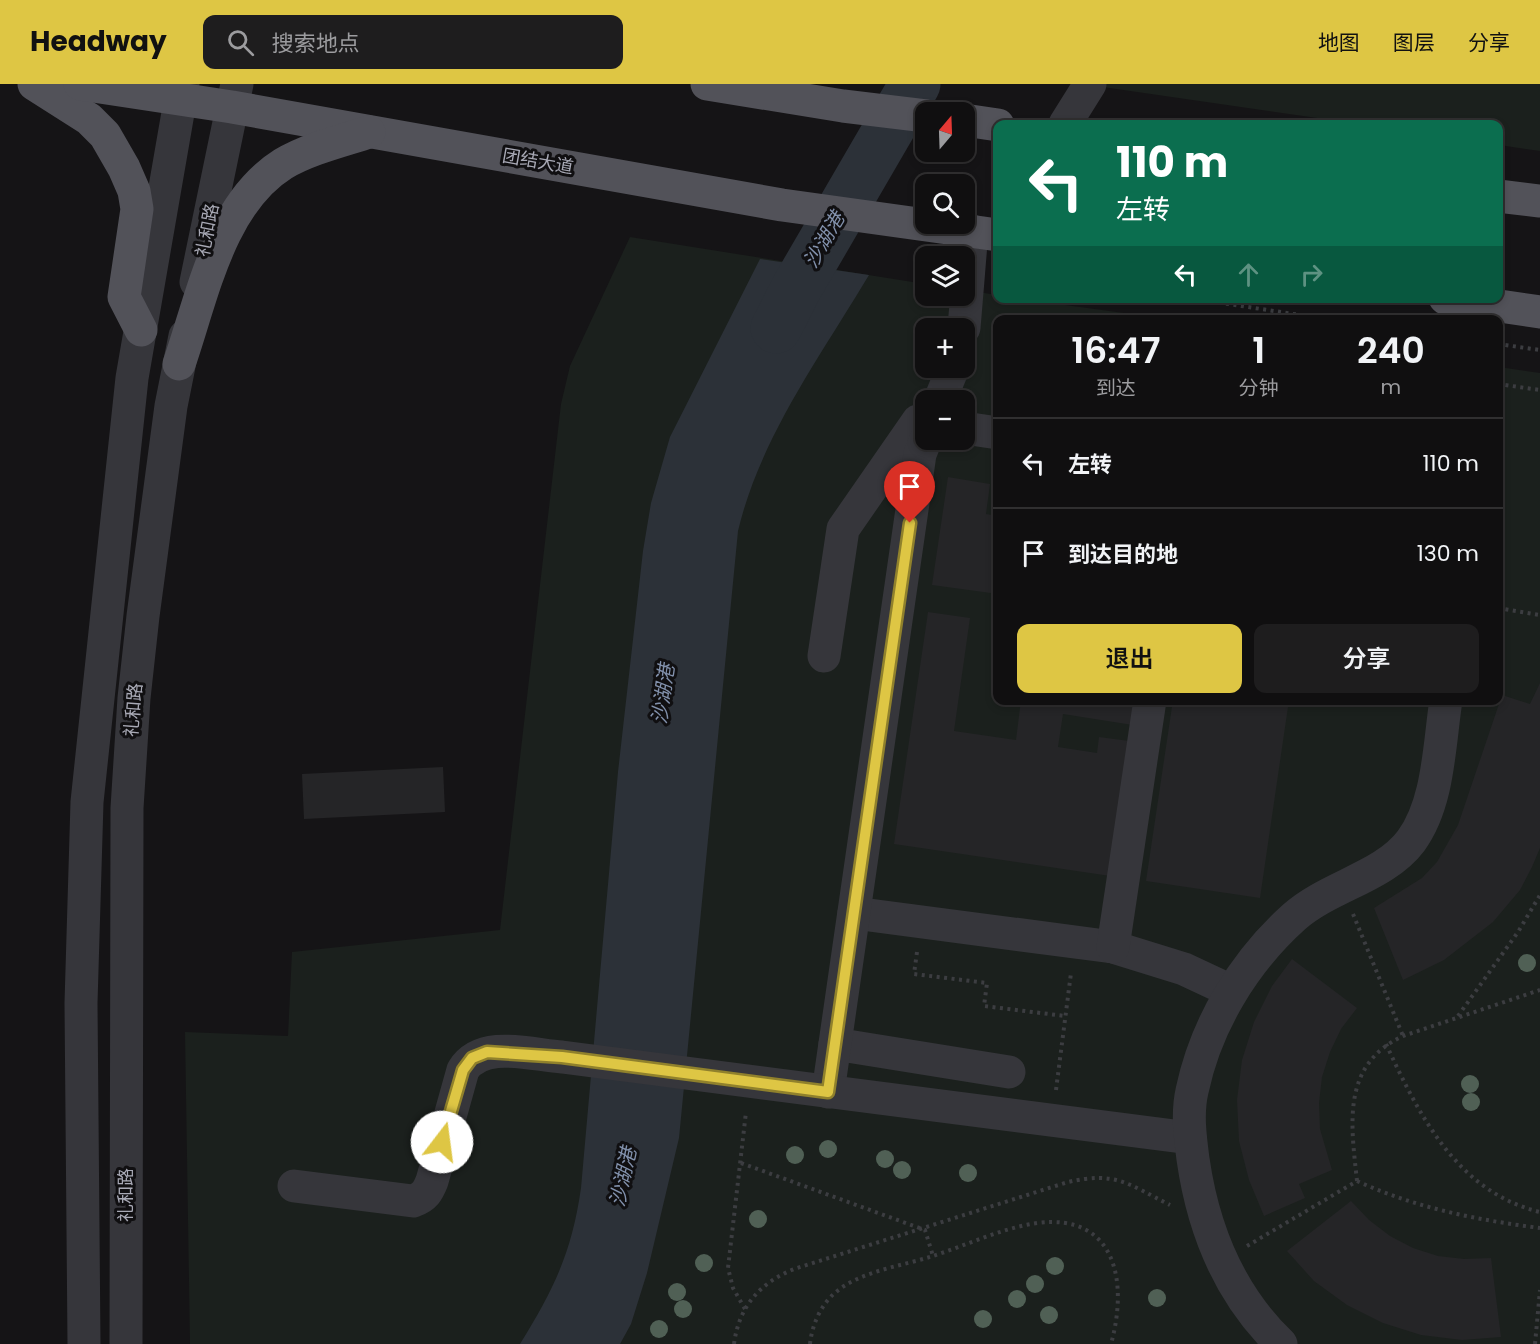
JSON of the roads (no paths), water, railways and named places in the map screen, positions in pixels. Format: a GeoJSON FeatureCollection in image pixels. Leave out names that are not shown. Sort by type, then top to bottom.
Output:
{"type":"FeatureCollection","features":[{"type":"Feature","properties":{"kind":"main road"},"geometry":{"type":"LineString","coordinates":[[34,84],[89,119],[105,135],[124,168],[134,191],[137,209],[124,297],[141,330]]}},
{"type":"Feature","properties":{"kind":"main road","name":"团结大道"},"geometry":{"type":"LineString","coordinates":[[80,84],[234,95],[370,131],[782,205],[985,233]]}},
{"type":"Feature","properties":{"kind":"main road"},"geometry":{"type":"LineString","coordinates":[[707,84],[761,88],[843,106],[915,115]]}},
{"type":"Feature","properties":{"kind":"main road"},"geometry":{"type":"LineString","coordinates":[[179,364],[223,238],[235,214],[256,186],[285,163],[370,131]]}},
{"type":"Feature","properties":{"kind":"main road"},"geometry":{"type":"LineString","coordinates":[[1503,197],[1540,201]]}},
{"type":"Feature","properties":{"kind":"main road"},"geometry":{"type":"LineString","coordinates":[[1479,303],[1540,312]]}},
{"type":"Feature","properties":{"kind":"street"},"geometry":{"type":"LineString","coordinates":[[1068,120],[1090,84]]}},
{"type":"Feature","properties":{"kind":"street","name":"礼和路"},"geometry":{"type":"LineString","coordinates":[[84,1344],[81,1003],[87,802],[130,389],[182,92]]}},
{"type":"Feature","properties":{"kind":"street","name":"礼和路"},"geometry":{"type":"LineString","coordinates":[[126,1344],[127,808],[134,698],[171,406],[234,95]]}},
{"type":"Feature","properties":{"kind":"street"},"geometry":{"type":"LineString","coordinates":[[966,318],[985,233]]}},
{"type":"Feature","properties":{"kind":"street"},"geometry":{"type":"LineString","coordinates":[[824,656],[843,529],[915,425]]}},
{"type":"Feature","properties":{"kind":"street"},"geometry":{"type":"LineString","coordinates":[[975,430],[993,433]]}},
{"type":"Feature","properties":{"kind":"street"},"geometry":{"type":"LineString","coordinates":[[828,1092],[922,450]]}},
{"type":"Feature","properties":{"kind":"street"},"geometry":{"type":"LineString","coordinates":[[1113,947],[1149,705]]}},
{"type":"Feature","properties":{"kind":"street"},"geometry":{"type":"LineString","coordinates":[[1281,1344],[1241,1296],[1221,1262],[1206,1222],[1196,1182],[1190,1138],[1191,1091],[1209,1039],[1231,991],[1274,937],[1295,916],[1334,890],[1392,861],[1412,840],[1430,799],[1445,705]]}},
{"type":"Feature","properties":{"kind":"street"},"geometry":{"type":"LineString","coordinates":[[854,913],[1113,947],[1184,969],[1231,991]]}},
{"type":"Feature","properties":{"kind":"street"},"geometry":{"type":"LineString","coordinates":[[835,1044],[1009,1072]]}},
{"type":"Feature","properties":{"kind":"street"},"geometry":{"type":"LineString","coordinates":[[294,1186],[413,1201],[421,1198],[426,1194],[432,1180],[463,1070],[472,1058],[493,1051],[562,1057],[1190,1138]]}},
{"type":"Feature","properties":{"kind":"water"},"geometry":{"type":"Polygon","coordinates":[[[760,259],[869,275],[776,431],[748,497],[738,531],[679,1138],[647,1273],[631,1324],[620,1344],[520,1344],[543,1305],[560,1269],[572,1232],[581,1188],[618,772],[643,551],[651,503],[670,437],[760,259]]]}},
{"type":"Feature","properties":{"kind":"waterway","name":"沙湖港"},"geometry":{"type":"LineString","coordinates":[[776,328],[797,287],[915,84]]}}]}
